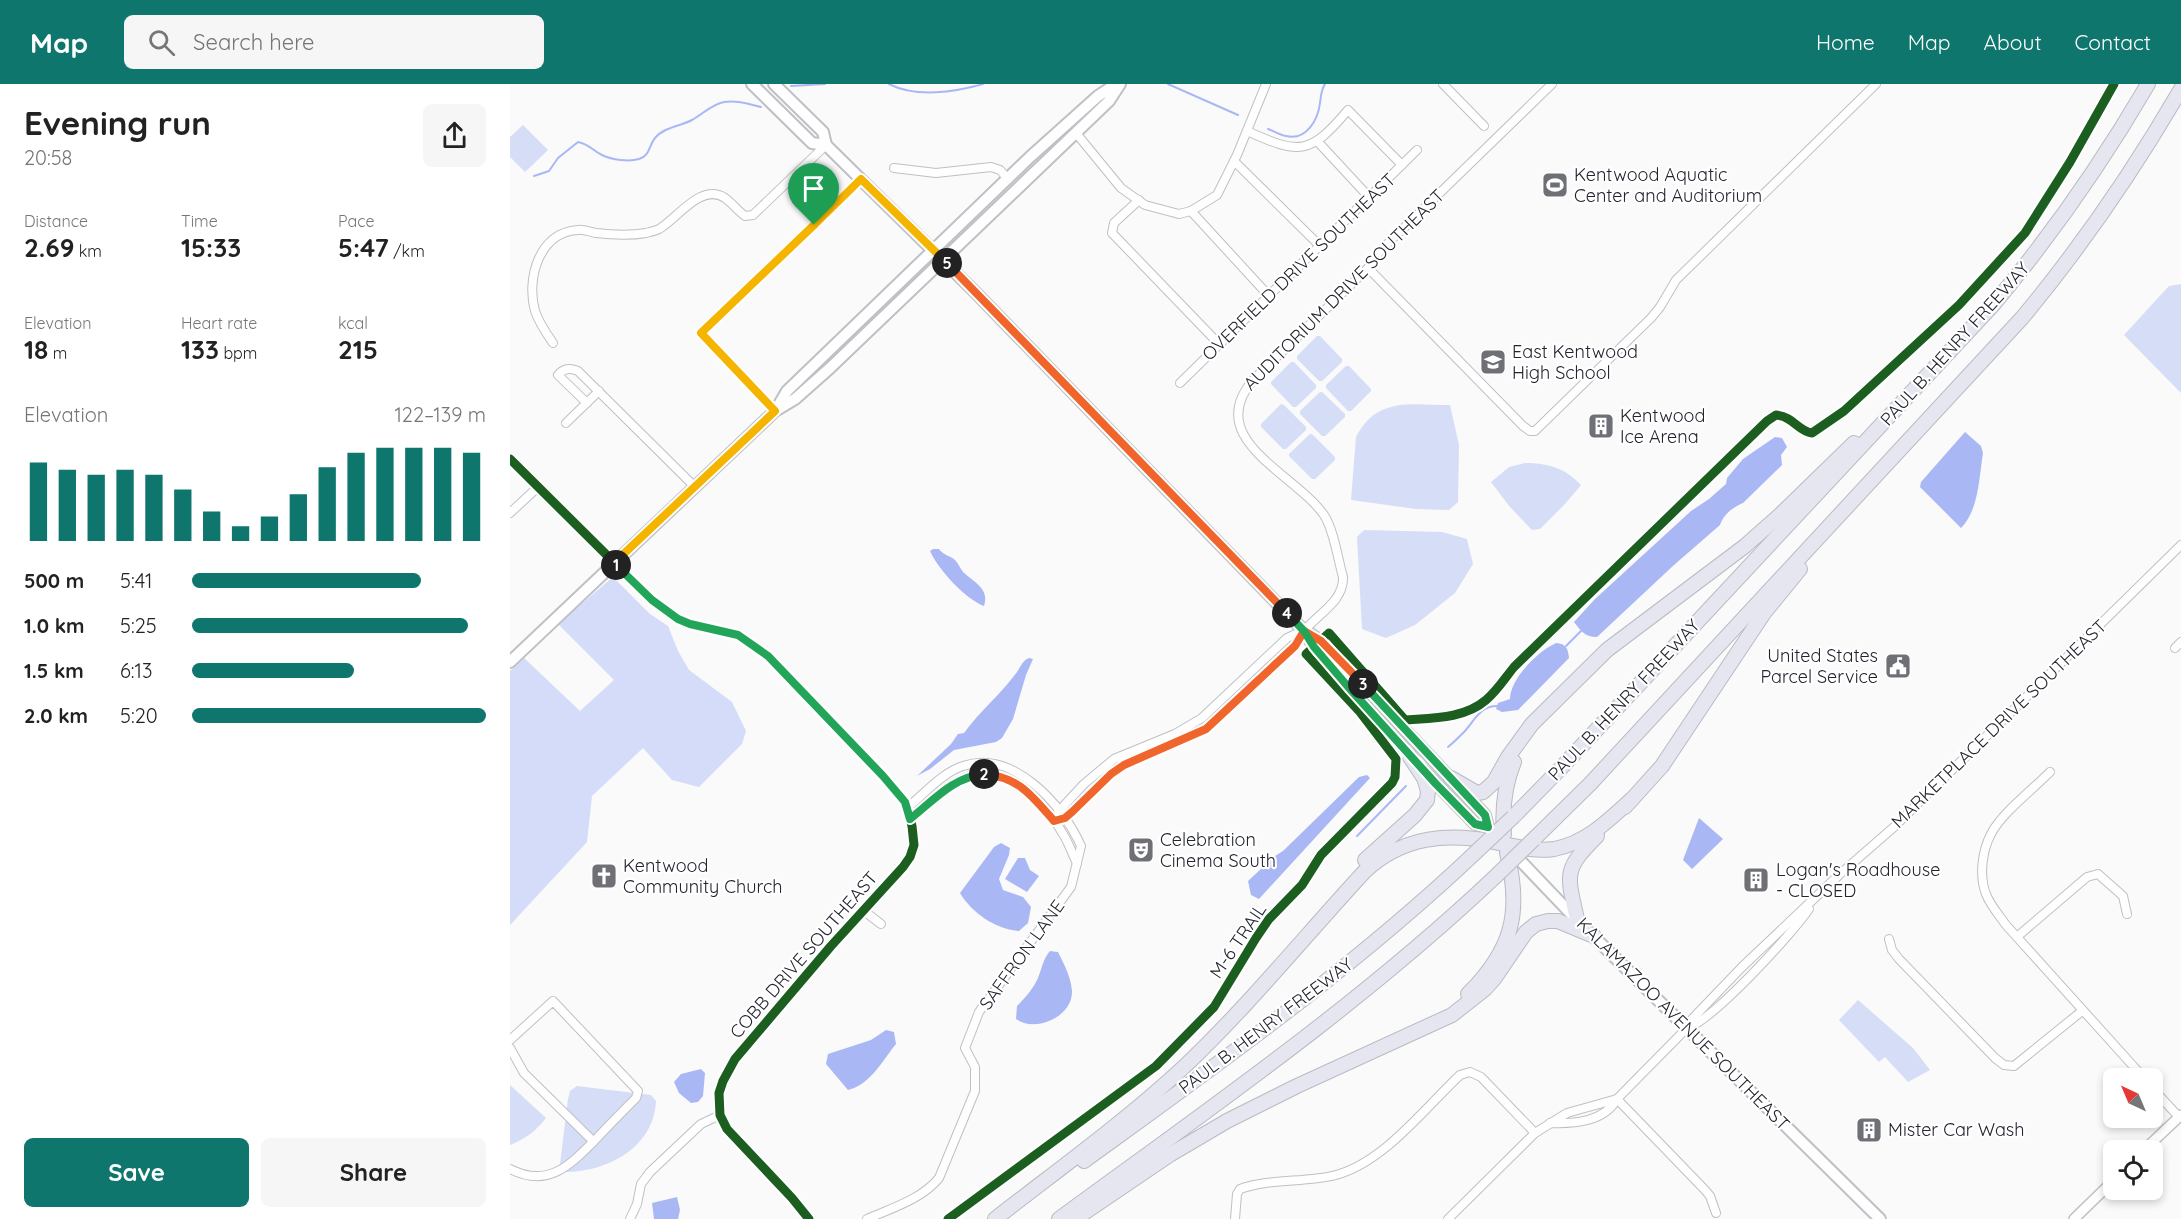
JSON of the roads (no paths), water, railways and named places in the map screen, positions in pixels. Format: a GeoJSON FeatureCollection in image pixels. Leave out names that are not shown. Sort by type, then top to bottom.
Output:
{"type":"FeatureCollection","features":[{"type":"Feature","properties":{"kind":"highway","name":"PAUL B. HENRY FREEWAY"},"geometry":{"type":"LineString","coordinates":[[1004,1219],[1337,974],[1410,912],[1513,817],[1966,335],[2034,256],[2078,196],[2148,84]]}},
{"type":"Feature","properties":{"kind":"highway","name":"PAUL B. HENRY FREEWAY"},"geometry":{"type":"LineString","coordinates":[[1059,1219],[1347,1006],[1434,933],[1590,784],[1985,359],[2046,288],[2090,232],[2142,155],[2181,89]]}},
{"type":"Feature","properties":{"kind":"highway"},"geometry":{"type":"LineString","coordinates":[[1451,778],[1474,792],[1480,793],[1485,790],[1494,782],[1528,729],[1607,650],[1745,546],[1966,335]]}},
{"type":"Feature","properties":{"kind":"highway"},"geometry":{"type":"LineString","coordinates":[[1577,919],[1569,883],[1572,864],[1666,761],[1782,590],[1985,359]]}},
{"type":"Feature","properties":{"kind":"highway"},"geometry":{"type":"LineString","coordinates":[[1388,1044],[1457,1004],[1476,986],[1498,957],[1510,931],[1515,905],[1512,874],[1504,845],[1502,814],[1508,777],[1526,739],[1557,699]]}},
{"type":"Feature","properties":{"kind":"highway"},"geometry":{"type":"LineString","coordinates":[[1295,948],[1358,867],[1424,805],[1428,796],[1427,785],[1406,751]]}},
{"type":"Feature","properties":{"kind":"highway"},"geometry":{"type":"LineString","coordinates":[[995,1219],[1117,1125],[1169,1080],[1229,1022],[1365,871],[1380,858],[1420,840],[1445,837],[1473,838],[1504,845],[1545,850],[1570,844],[1596,830],[1631,800]]}},
{"type":"Feature","properties":{"kind":"highway"},"geometry":{"type":"LineString","coordinates":[[1075,1219],[1171,1154],[1227,1121],[1436,1023],[1476,998],[1494,979],[1526,932],[1536,924],[1558,921],[1594,936]]}},
{"type":"Feature","properties":{"kind":"main road","name":"KALAMAZOO AVENUE SOUTHEAST"},"geometry":{"type":"LineString","coordinates":[[752,84],[812,143],[826,145]]}},
{"type":"Feature","properties":{"kind":"main road","name":"KALAMAZOO AVENUE SOUTHEAST"},"geometry":{"type":"LineString","coordinates":[[774,84],[823,132],[826,145],[944,261],[1304,631],[1314,647],[1406,751],[1475,824],[1488,827]]}},
{"type":"Feature","properties":{"kind":"main road"},"geometry":{"type":"LineString","coordinates":[[510,662],[775,411],[795,399],[944,261],[1108,101],[1118,84]]}},
{"type":"Feature","properties":{"kind":"main road"},"geometry":{"type":"LineString","coordinates":[[775,411],[787,391],[1024,163],[1098,96],[1118,84]]}},
{"type":"Feature","properties":{"kind":"main road"},"geometry":{"type":"LineString","coordinates":[[787,118],[799,120],[805,115]]}},
{"type":"Feature","properties":{"kind":"main road"},"geometry":{"type":"LineString","coordinates":[[1017,190],[1027,170],[1024,163]]}},
{"type":"Feature","properties":{"kind":"main road"},"geometry":{"type":"LineString","coordinates":[[855,326],[852,335],[855,345]]}},
{"type":"Feature","properties":{"kind":"main road","name":"KALAMAZOO AVENUE SOUTHEAST"},"geometry":{"type":"LineString","coordinates":[[1304,631],[1321,641],[1451,778],[1485,815],[1488,827],[1504,845],[1880,1219]]}},
{"type":"Feature","properties":{"kind":"street"},"geometry":{"type":"LineString","coordinates":[[1076,133],[1121,188],[1145,205],[1179,214],[1191,211],[1217,195],[1234,161],[1266,84]]}},
{"type":"Feature","properties":{"kind":"street"},"geometry":{"type":"LineString","coordinates":[[1443,84],[1484,126]]}},
{"type":"Feature","properties":{"kind":"street","name":"AUDITORIUM DRIVE SOUTHEAST"},"geometry":{"type":"LineString","coordinates":[[1304,631],[1334,601],[1342,587],[1342,577],[1328,524],[1320,510],[1248,442],[1240,429],[1238,406],[1244,390],[1368,268],[1380,251],[1552,84]]}},
{"type":"Feature","properties":{"kind":"street"},"geometry":{"type":"LineString","coordinates":[[1368,268],[1515,418],[1527,429],[1535,431],[1651,318],[1676,280],[1876,84]]}},
{"type":"Feature","properties":{"kind":"street"},"geometry":{"type":"LineString","coordinates":[[1247,131],[1274,144],[1290,148],[1305,148],[1318,142],[1348,110],[1402,165]]}},
{"type":"Feature","properties":{"kind":"street"},"geometry":{"type":"LineString","coordinates":[[1318,142],[1369,197]]}},
{"type":"Feature","properties":{"kind":"street"},"geometry":{"type":"LineString","coordinates":[[553,343],[542,327],[535,310],[533,272],[542,252],[551,241],[565,233],[579,229],[626,235],[659,229],[691,201],[703,196],[716,195],[725,198],[746,216],[753,215],[826,145]]}},
{"type":"Feature","properties":{"kind":"street","name":"OVERFIELD DRIVE SOUTHEAST"},"geometry":{"type":"LineString","coordinates":[[1180,383],[1417,150]]}},
{"type":"Feature","properties":{"kind":"street"},"geometry":{"type":"LineString","coordinates":[[1234,161],[1320,246]]}},
{"type":"Feature","properties":{"kind":"street"},"geometry":{"type":"LineString","coordinates":[[894,168],[936,173],[991,168],[1000,170],[1008,179]]}},
{"type":"Feature","properties":{"kind":"street"},"geometry":{"type":"LineString","coordinates":[[775,411],[701,333],[861,179]]}},
{"type":"Feature","properties":{"kind":"street"},"geometry":{"type":"LineString","coordinates":[[1139,200],[1114,223],[1112,233],[1219,344]]}},
{"type":"Feature","properties":{"kind":"street"},"geometry":{"type":"LineString","coordinates":[[1191,211],[1269,296]]}},
{"type":"Feature","properties":{"kind":"street"},"geometry":{"type":"LineString","coordinates":[[586,403],[558,375],[560,372],[573,368],[578,370],[695,487]]}},
{"type":"Feature","properties":{"kind":"street"},"geometry":{"type":"LineString","coordinates":[[566,423],[599,391]]}},
{"type":"Feature","properties":{"kind":"street"},"geometry":{"type":"LineString","coordinates":[[510,459],[652,600],[678,619],[690,624],[738,635],[768,656],[883,776],[905,802],[907,808]]}},
{"type":"Feature","properties":{"kind":"street"},"geometry":{"type":"LineString","coordinates":[[510,513],[537,487]]}},
{"type":"Feature","properties":{"kind":"street","name":"MARKETPLACE DRIVE SOUTHEAST"},"geometry":{"type":"LineString","coordinates":[[1535,1132],[1550,1123],[1580,1122],[1601,1115],[1612,1108],[1617,1099],[1687,1028],[1698,1024],[1728,997],[1793,930],[1815,900],[1840,874],[1894,827],[2181,545]]}},
{"type":"Feature","properties":{"kind":"street"},"geometry":{"type":"LineString","coordinates":[[1054,821],[1059,810],[1104,766],[1114,759],[1175,734],[1202,718],[1287,638],[1304,631]]}},
{"type":"Feature","properties":{"kind":"street"},"geometry":{"type":"LineString","coordinates":[[1054,821],[1065,818],[1111,774],[1124,765],[1206,729],[1295,646],[1304,631]]}},
{"type":"Feature","properties":{"kind":"street","name":"SAFFRON LANE"},"geometry":{"type":"LineString","coordinates":[[867,1219],[932,1188],[939,1178],[975,1091],[975,1067],[965,1048],[979,1012],[1071,887],[1081,846],[1059,810],[1034,785],[1018,774],[995,764],[965,765],[950,772],[907,808]]}},
{"type":"Feature","properties":{"kind":"street"},"geometry":{"type":"LineString","coordinates":[[2050,772],[1991,833],[1984,856],[1982,877],[1985,893],[1992,906],[2082,1011],[2135,1068]]}},
{"type":"Feature","properties":{"kind":"street"},"geometry":{"type":"LineString","coordinates":[[910,819],[964,777],[982,774],[1007,778],[1038,802],[1054,821],[1077,863]]}},
{"type":"Feature","properties":{"kind":"street","name":"COBB DRIVE SOUTHEAST"},"geometry":{"type":"LineString","coordinates":[[720,1115],[719,1093],[735,1059],[910,857],[914,845],[907,808]]}},
{"type":"Feature","properties":{"kind":"street"},"geometry":{"type":"LineString","coordinates":[[2018,936],[2093,874],[2098,874],[2123,896],[2127,914]]}},
{"type":"Feature","properties":{"kind":"street"},"geometry":{"type":"LineString","coordinates":[[864,911],[881,924]]}},
{"type":"Feature","properties":{"kind":"street"},"geometry":{"type":"LineString","coordinates":[[1888,939],[1892,950],[1899,958],[2004,1065],[2014,1066],[2082,1011]]}},
{"type":"Feature","properties":{"kind":"street"},"geometry":{"type":"LineString","coordinates":[[510,1040],[553,1001],[638,1091],[636,1098],[568,1167],[540,1177],[523,1176],[510,1169]]}},
{"type":"Feature","properties":{"kind":"street"},"geometry":{"type":"LineString","coordinates":[[510,1048],[524,1073],[593,1141]]}},
{"type":"Feature","properties":{"kind":"street"},"geometry":{"type":"LineString","coordinates":[[1235,1219],[1236,1201],[1240,1189],[1337,1175],[1362,1164],[1393,1140],[1460,1075],[1470,1072],[1481,1077],[1535,1132],[1448,1219]]}},
{"type":"Feature","properties":{"kind":"street"},"geometry":{"type":"LineString","coordinates":[[1617,1099],[1705,1190],[1716,1212]]}},
{"type":"Feature","properties":{"kind":"street"},"geometry":{"type":"LineString","coordinates":[[2155,1140],[2180,1116],[2163,1099]]}},
{"type":"Feature","properties":{"kind":"street"},"geometry":{"type":"LineString","coordinates":[[630,1219],[638,1204],[641,1184],[650,1172],[701,1124],[720,1115],[726,1129],[809,1219]]}},
{"type":"Feature","properties":{"kind":"street"},"geometry":{"type":"LineString","coordinates":[[2074,1219],[2103,1191]]}},
{"type":"Feature","properties":{"kind":"water"},"geometry":{"type":"Polygon","coordinates":[[[1965,432],[1981,446],[1983,453],[1975,503],[1967,521],[1961,528],[1920,487],[1921,482],[1965,432]]]}},
{"type":"Feature","properties":{"kind":"water"},"geometry":{"type":"Polygon","coordinates":[[[1775,437],[1782,438],[1787,447],[1781,455],[1782,465],[1597,637],[1586,635],[1581,631],[1574,622],[1595,599],[1691,511],[1726,484],[1727,478],[1743,459],[1775,437]]]}},
{"type":"Feature","properties":{"kind":"water"},"geometry":{"type":"Polygon","coordinates":[[[939,549],[955,560],[963,572],[980,586],[985,595],[984,606],[953,583],[934,558],[930,551],[939,549]]]}},
{"type":"Feature","properties":{"kind":"water"},"geometry":{"type":"Polygon","coordinates":[[[1556,643],[1566,647],[1569,658],[1518,710],[1502,712],[1496,709],[1498,703],[1510,699],[1511,691],[1526,666],[1541,652],[1556,643]]]}},
{"type":"Feature","properties":{"kind":"water"},"geometry":{"type":"Polygon","coordinates":[[[1029,658],[1033,659],[1013,719],[1002,738],[996,742],[954,750],[917,776],[951,744],[958,734],[964,733],[1029,658]]]}},
{"type":"Feature","properties":{"kind":"water"},"geometry":{"type":"Polygon","coordinates":[[[1367,775],[1370,778],[1259,899],[1251,895],[1248,881],[1283,851],[1359,777],[1367,775]]]}},
{"type":"Feature","properties":{"kind":"water"},"geometry":{"type":"Polygon","coordinates":[[[1699,818],[1723,839],[1692,869],[1683,860],[1699,818]]]}},
{"type":"Feature","properties":{"kind":"water"},"geometry":{"type":"Polygon","coordinates":[[[1001,843],[1010,848],[999,879],[1003,890],[1023,897],[1031,907],[1028,923],[1019,931],[1001,927],[985,919],[960,893],[994,847],[1001,843]]]}},
{"type":"Feature","properties":{"kind":"water"},"geometry":{"type":"Polygon","coordinates":[[[1018,858],[1025,858],[1030,870],[1039,876],[1027,892],[1005,879],[1018,858]]]}},
{"type":"Feature","properties":{"kind":"water"},"geometry":{"type":"Polygon","coordinates":[[[1050,951],[1058,952],[1067,971],[1072,991],[1071,1000],[1060,1015],[1052,1020],[1033,1024],[1024,1023],[1016,1019],[1017,1006],[1034,986],[1050,951]]]}},
{"type":"Feature","properties":{"kind":"water"},"geometry":{"type":"Polygon","coordinates":[[[886,1030],[894,1032],[896,1044],[863,1083],[848,1090],[826,1064],[828,1054],[871,1040],[886,1030]]]}},
{"type":"Feature","properties":{"kind":"water"},"geometry":{"type":"Polygon","coordinates":[[[701,1069],[705,1073],[703,1096],[698,1102],[691,1103],[679,1093],[674,1082],[681,1074],[701,1069]]]}},
{"type":"Feature","properties":{"kind":"water"},"geometry":{"type":"Polygon","coordinates":[[[677,1197],[680,1210],[678,1219],[654,1219],[652,1203],[677,1197]]]}},
{"type":"Feature","properties":{"kind":"waterway"},"geometry":{"type":"LineString","coordinates":[[791,86],[825,84]]}},
{"type":"Feature","properties":{"kind":"waterway"},"geometry":{"type":"LineString","coordinates":[[889,84],[923,92],[948,91],[983,84]]}},
{"type":"Feature","properties":{"kind":"waterway"},"geometry":{"type":"LineString","coordinates":[[1168,84],[1238,115]]}},
{"type":"Feature","properties":{"kind":"waterway"},"geometry":{"type":"LineString","coordinates":[[1268,129],[1293,137],[1305,132],[1317,116],[1325,84]]}},
{"type":"Feature","properties":{"kind":"waterway"},"geometry":{"type":"LineString","coordinates":[[534,176],[549,171],[558,158],[578,142],[606,157],[635,160],[643,158],[659,134],[692,120],[715,105],[733,102],[761,107]]}},
{"type":"Feature","properties":{"kind":"waterway"},"geometry":{"type":"LineString","coordinates":[[1566,646],[1581,631]]}},
{"type":"Feature","properties":{"kind":"waterway"},"geometry":{"type":"LineString","coordinates":[[1448,747],[1477,715],[1497,706]]}},
{"type":"Feature","properties":{"kind":"waterway"},"geometry":{"type":"LineString","coordinates":[[1357,836],[1406,786]]}},
{"type":"Feature","properties":{"kind":"place","name":"Kentwood Aquatic Center and Auditorium"},"geometry":{"type":"Point","coordinates":[1555,185]}},
{"type":"Feature","properties":{"kind":"place","name":"East Kentwood High School"},"geometry":{"type":"Point","coordinates":[1493,362]}},
{"type":"Feature","properties":{"kind":"place","name":"Kentwood Ice Arena"},"geometry":{"type":"Point","coordinates":[1601,426]}},
{"type":"Feature","properties":{"kind":"place","name":"United States Parcel Service"},"geometry":{"type":"Point","coordinates":[1898,666]}},
{"type":"Feature","properties":{"kind":"place","name":"Celebration Cinema South"},"geometry":{"type":"Point","coordinates":[1141,850]}},
{"type":"Feature","properties":{"kind":"place","name":"Kentwood Community Church"},"geometry":{"type":"Point","coordinates":[604,876]}},
{"type":"Feature","properties":{"kind":"place","name":"Logan's Roadhouse - CLOSED"},"geometry":{"type":"Point","coordinates":[1756,880]}},
{"type":"Feature","properties":{"kind":"place","name":"Mister Car Wash"},"geometry":{"type":"Point","coordinates":[1869,1130]}}]}
